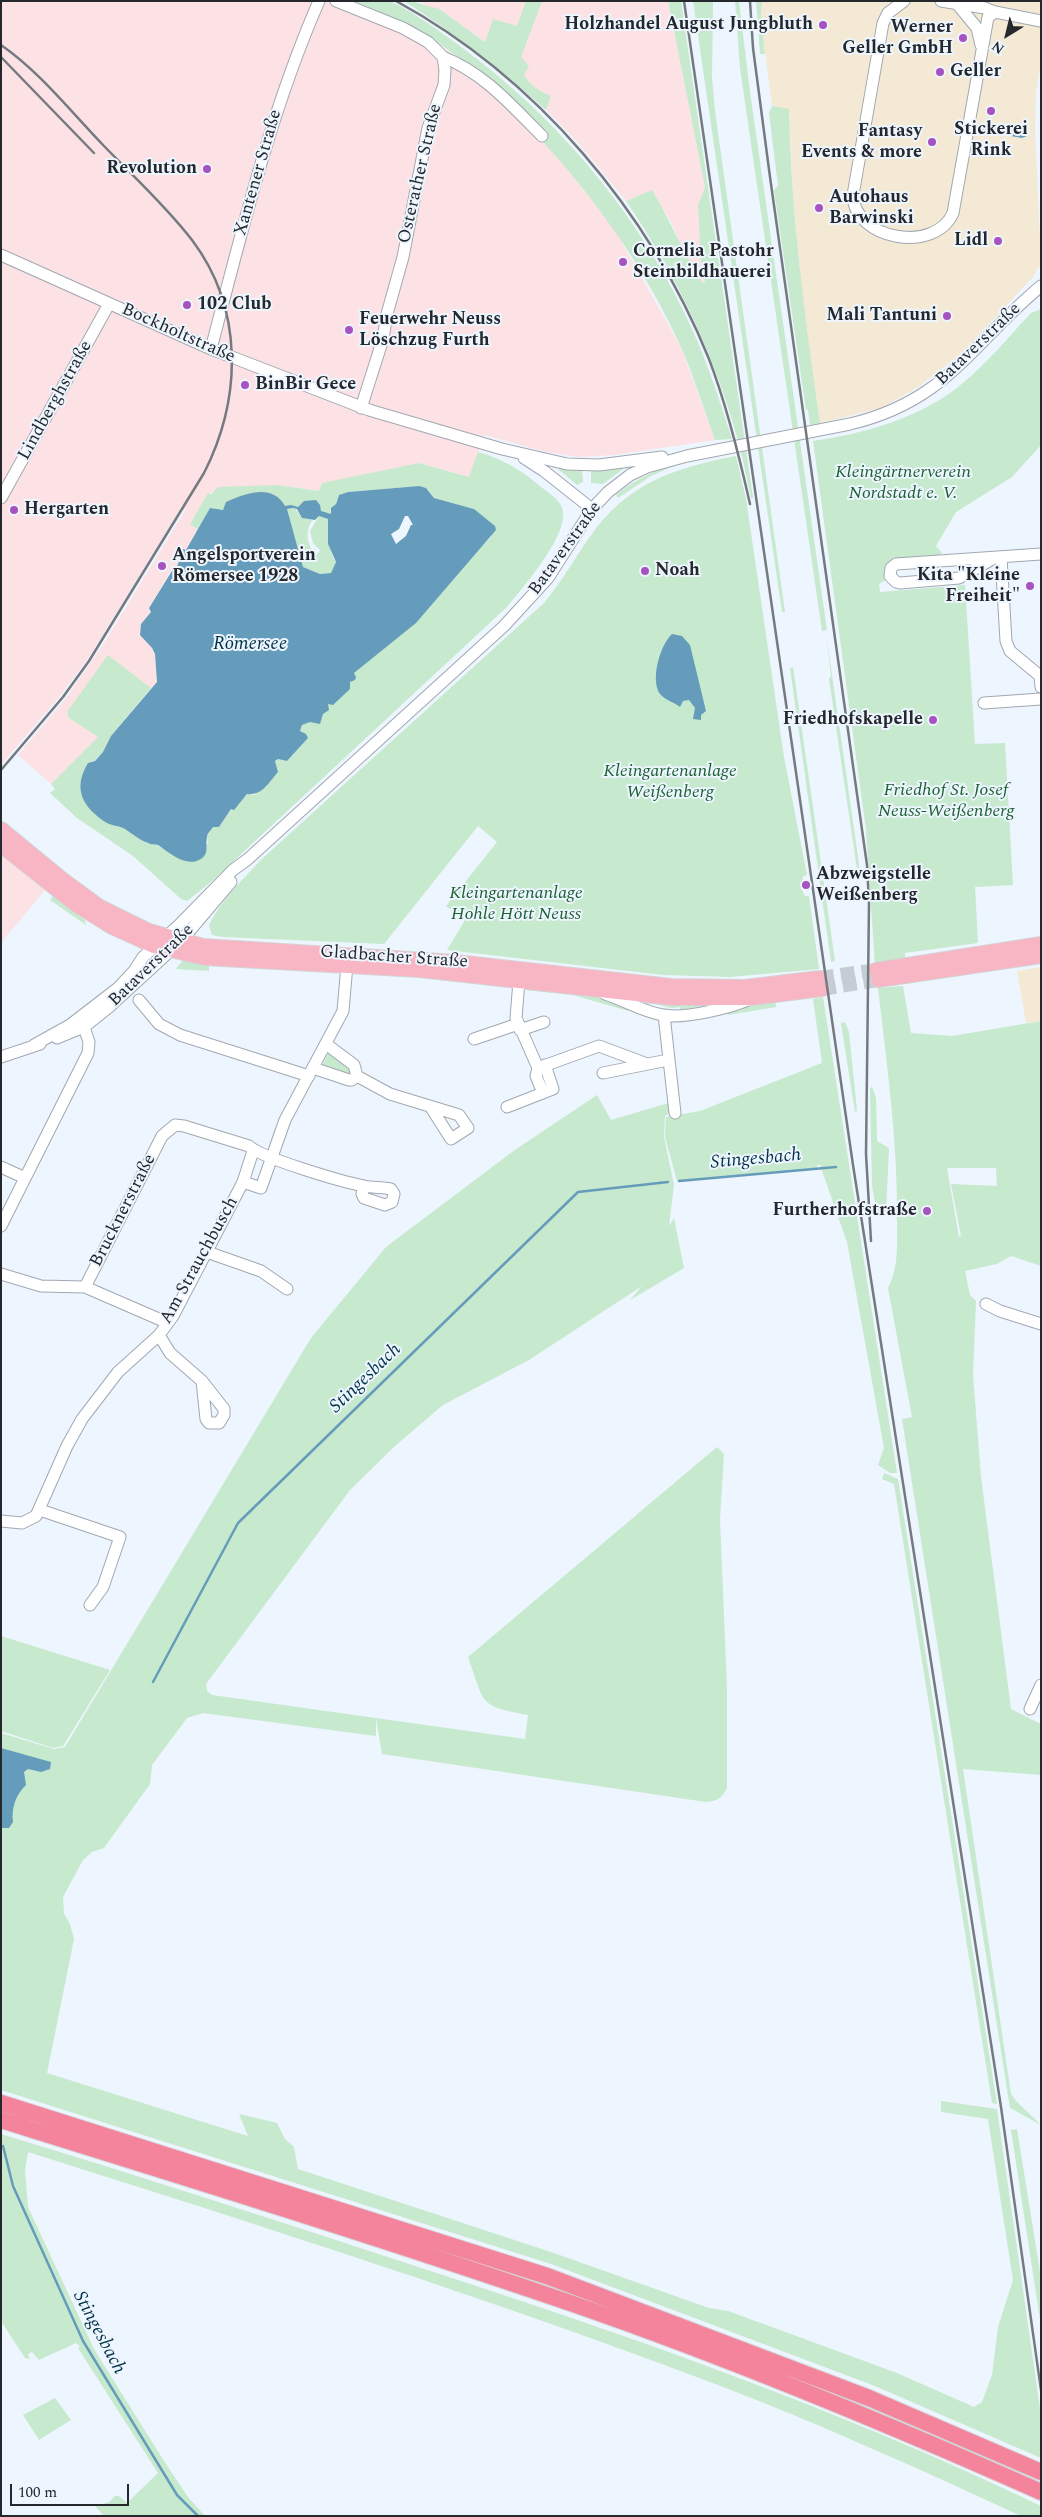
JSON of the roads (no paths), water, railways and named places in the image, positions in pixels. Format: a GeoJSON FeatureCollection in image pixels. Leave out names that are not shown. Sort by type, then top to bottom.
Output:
{"type":"FeatureCollection","features":[{"type":"Feature","properties":{"kind":"highway"},"geometry":{"type":"LineString","coordinates":[[1,2103],[547,2276],[860,2394],[1041,2472]]}},
{"type":"Feature","properties":{"kind":"highway"},"geometry":{"type":"LineString","coordinates":[[1,2120],[542,2293],[801,2390],[930,2443],[1041,2492]]}},
{"type":"Feature","properties":{"kind":"main road","name":"Gladbacher Straße"},"geometry":{"type":"LineString","coordinates":[[1,828],[63,880],[100,907],[167,943],[227,949],[379,956],[699,988],[821,983],[751,998],[682,998],[347,965],[233,961],[167,943],[130,936],[96,918],[53,888],[1,845]]}},
{"type":"Feature","properties":{"kind":"main road"},"geometry":{"type":"LineString","coordinates":[[1041,944],[877,975],[1041,956]]}},
{"type":"Feature","properties":{"kind":"street","name":"Xantener Straße"},"geometry":{"type":"LineString","coordinates":[[211,349],[266,141],[304,35],[319,1]]}},
{"type":"Feature","properties":{"kind":"street"},"geometry":{"type":"LineString","coordinates":[[336,1],[408,31],[435,47],[443,57],[464,65],[480,77],[542,136]]}},
{"type":"Feature","properties":{"kind":"street"},"geometry":{"type":"LineString","coordinates":[[904,1],[888,13],[882,23],[853,196],[859,214],[872,227],[886,232],[923,237],[939,231],[949,220],[954,208],[988,17],[996,12]]}},
{"type":"Feature","properties":{"kind":"street"},"geometry":{"type":"LineString","coordinates":[[941,1],[985,8],[1041,21]]}},
{"type":"Feature","properties":{"kind":"street"},"geometry":{"type":"LineString","coordinates":[[958,5],[977,28],[982,46]]}},
{"type":"Feature","properties":{"kind":"street","name":"Osterather Straße"},"geometry":{"type":"LineString","coordinates":[[361,408],[383,339],[387,314],[403,257],[428,128],[444,85],[443,57]]}},
{"type":"Feature","properties":{"kind":"street","name":"Bockholtstraße"},"geometry":{"type":"LineString","coordinates":[[1,255],[211,349],[361,408],[548,461],[586,465],[686,456]]}},
{"type":"Feature","properties":{"kind":"street","name":"Bataverstraße"},"geometry":{"type":"LineString","coordinates":[[1,1057],[34,1045],[70,1025],[118,988],[167,943],[248,859],[518,612],[548,578],[592,509],[608,492],[630,475],[647,467],[686,456],[850,424],[877,417],[903,406],[928,392],[954,372],[1041,286]]}},
{"type":"Feature","properties":{"kind":"street","name":"Lindberghstraße"},"geometry":{"type":"LineString","coordinates":[[1,498],[109,304]]}},
{"type":"Feature","properties":{"kind":"street","name":"Bockholtstraße"},"geometry":{"type":"LineString","coordinates":[[502,449],[538,467],[592,509]]}},
{"type":"Feature","properties":{"kind":"street"},"geometry":{"type":"LineString","coordinates":[[997,557],[959,578],[900,583],[890,576],[891,568],[896,564],[997,557],[1041,554]]}},
{"type":"Feature","properties":{"kind":"street"},"geometry":{"type":"LineString","coordinates":[[997,557],[1006,641],[1010,651],[1040,676],[1041,687]]}},
{"type":"Feature","properties":{"kind":"street"},"geometry":{"type":"LineString","coordinates":[[984,703],[1041,699]]}},
{"type":"Feature","properties":{"kind":"street","name":"Bataverstraße"},"geometry":{"type":"LineString","coordinates":[[34,1045],[84,1027],[108,1008],[233,870],[248,859]]}},
{"type":"Feature","properties":{"kind":"street"},"geometry":{"type":"LineString","coordinates":[[347,965],[359,957],[379,956]]}},
{"type":"Feature","properties":{"kind":"street","name":"Am Strauchbusch"},"geometry":{"type":"LineString","coordinates":[[243,1182],[261,1188],[285,1120],[343,1011],[347,965]]}},
{"type":"Feature","properties":{"kind":"street"},"geometry":{"type":"LineString","coordinates":[[507,1106],[554,1089],[519,1027],[516,1018],[519,981]]}},
{"type":"Feature","properties":{"kind":"street"},"geometry":{"type":"LineString","coordinates":[[1,1226],[88,1053],[89,1042],[84,1027],[87,1016],[118,988]]}},
{"type":"Feature","properties":{"kind":"street","name":"Gladbacher Straße"},"geometry":{"type":"LineString","coordinates":[[594,990],[664,1016],[676,1016],[729,1007],[751,998]]}},
{"type":"Feature","properties":{"kind":"street"},"geometry":{"type":"LineString","coordinates":[[139,1000],[159,1024],[180,1036],[311,1072],[348,1080],[352,1080],[357,1076]]}},
{"type":"Feature","properties":{"kind":"street"},"geometry":{"type":"LineString","coordinates":[[664,1016],[675,1113]]}},
{"type":"Feature","properties":{"kind":"street"},"geometry":{"type":"LineString","coordinates":[[474,1040],[544,1022]]}},
{"type":"Feature","properties":{"kind":"street"},"geometry":{"type":"LineString","coordinates":[[70,1025],[84,1027]]}},
{"type":"Feature","properties":{"kind":"street"},"geometry":{"type":"LineString","coordinates":[[326,1044],[354,1065],[357,1076],[390,1094],[430,1106]]}},
{"type":"Feature","properties":{"kind":"street"},"geometry":{"type":"LineString","coordinates":[[541,1066],[599,1046],[647,1064]]}},
{"type":"Feature","properties":{"kind":"street"},"geometry":{"type":"LineString","coordinates":[[603,1073],[668,1060]]}},
{"type":"Feature","properties":{"kind":"street","name":"Brucknerstraße"},"geometry":{"type":"LineString","coordinates":[[85,1286],[162,1136],[172,1127],[180,1125],[249,1146],[253,1151]]}},
{"type":"Feature","properties":{"kind":"street"},"geometry":{"type":"LineString","coordinates":[[253,1151],[364,1186]]}},
{"type":"Feature","properties":{"kind":"street","name":"Am Strauchbusch"},"geometry":{"type":"LineString","coordinates":[[40,1510],[66,1446],[82,1419],[118,1372],[159,1335],[168,1323],[243,1182],[253,1151]]}},
{"type":"Feature","properties":{"kind":"street"},"geometry":{"type":"LineString","coordinates":[[1,1167],[24,1178]]}},
{"type":"Feature","properties":{"kind":"street"},"geometry":{"type":"LineString","coordinates":[[207,1252],[261,1271],[287,1289]]}},
{"type":"Feature","properties":{"kind":"street"},"geometry":{"type":"LineString","coordinates":[[1,1274],[41,1286],[85,1286],[168,1323]]}},
{"type":"Feature","properties":{"kind":"street"},"geometry":{"type":"LineString","coordinates":[[986,1304],[1000,1311],[1041,1324]]}},
{"type":"Feature","properties":{"kind":"street"},"geometry":{"type":"LineString","coordinates":[[159,1335],[170,1353],[202,1381]]}},
{"type":"Feature","properties":{"kind":"street"},"geometry":{"type":"LineString","coordinates":[[1,1521],[22,1523],[30,1520],[40,1510],[120,1537],[102,1587],[90,1605]]}},
{"type":"Feature","properties":{"kind":"street"},"geometry":{"type":"LineString","coordinates":[[1030,1709],[1041,1685]]}},
{"type":"Feature","properties":{"kind":"water"},"geometry":{"type":"Polygon","coordinates":[[[984,126],[1023,132],[1027,136],[1022,138],[983,131],[984,126]]]}},
{"type":"Feature","properties":{"kind":"water","name":"Römersee"},"geometry":{"type":"Polygon","coordinates":[[[419,486],[426,488],[434,498],[474,509],[495,526],[496,530],[416,623],[354,673],[356,677],[355,680],[350,682],[350,689],[333,705],[328,704],[329,710],[323,714],[320,724],[310,722],[302,725],[300,731],[306,734],[308,738],[287,761],[278,759],[275,761],[278,772],[265,788],[257,793],[247,794],[234,810],[231,809],[219,827],[213,827],[207,836],[205,856],[194,862],[188,862],[172,855],[158,845],[139,839],[121,827],[107,823],[92,811],[82,797],[81,781],[83,772],[88,763],[95,761],[103,752],[111,736],[157,682],[155,654],[140,635],[141,624],[151,612],[149,608],[175,566],[177,567],[183,549],[186,550],[210,508],[223,510],[226,502],[233,499],[250,493],[266,492],[280,499],[285,506],[298,507],[304,501],[316,500],[320,505],[321,511],[331,514],[331,508],[336,504],[339,495],[348,492],[419,486]],[[287,509],[303,567],[320,574],[331,573],[336,562],[328,544],[328,519],[319,516],[315,520],[302,518],[297,509],[287,509]],[[405,516],[399,529],[391,534],[396,544],[406,536],[411,525],[413,525],[408,516],[405,516]]]}},
{"type":"Feature","properties":{"kind":"water"},"geometry":{"type":"Polygon","coordinates":[[[672,634],[682,636],[690,645],[706,711],[701,715],[701,720],[693,719],[695,708],[689,700],[683,701],[680,707],[662,696],[657,688],[656,672],[660,654],[672,634]]]}},
{"type":"Feature","properties":{"kind":"water"},"geometry":{"type":"Polygon","coordinates":[[[1,1748],[51,1762],[50,1769],[41,1772],[28,1769],[24,1772],[26,1785],[19,1793],[15,1802],[13,1822],[9,1828],[2,1828],[1,1831],[1,1748]]]}},
{"type":"Feature","properties":{"kind":"waterway","name":"Stingesbach"},"geometry":{"type":"LineString","coordinates":[[679,1181],[836,1167]]}},
{"type":"Feature","properties":{"kind":"waterway","name":"Stingesbach"},"geometry":{"type":"LineString","coordinates":[[153,1682],[238,1523],[578,1192],[668,1182]]}},
{"type":"Feature","properties":{"kind":"waterway","name":"Stingesbach"},"geometry":{"type":"LineString","coordinates":[[3,2146],[13,2186],[83,2341],[177,2495],[198,2516]]}},
{"type":"Feature","properties":{"kind":"tunnel"},"geometry":{"type":"LineString","coordinates":[[820,978],[876,970]]}},
{"type":"Feature","properties":{"kind":"tunnel"},"geometry":{"type":"LineString","coordinates":[[822,989],[878,980]]}},
{"type":"Feature","properties":{"kind":"railway"},"geometry":{"type":"LineString","coordinates":[[396,1],[447,32],[496,69],[541,109],[583,153],[621,201],[655,251],[684,304],[709,359],[732,431],[750,504]]}},
{"type":"Feature","properties":{"kind":"railway"},"geometry":{"type":"LineString","coordinates":[[684,1],[853,1165],[1001,2107],[1041,2390]]}},
{"type":"Feature","properties":{"kind":"railway"},"geometry":{"type":"LineString","coordinates":[[750,1],[753,48],[770,177],[867,865],[869,903],[866,1154],[871,1241]]}},
{"type":"Feature","properties":{"kind":"railway"},"geometry":{"type":"LineString","coordinates":[[1,45],[29,67],[55,93],[160,203],[192,240],[209,267],[221,295],[229,324],[232,354],[231,385],[225,415],[217,444],[204,473],[89,661],[63,697],[1,770]]}},
{"type":"Feature","properties":{"kind":"railway"},"geometry":{"type":"LineString","coordinates":[[1,57],[94,153]]}},
{"type":"Feature","properties":{"kind":"place","name":"Holzhandel August Jungbluth"},"geometry":{"type":"Point","coordinates":[823,25]}},
{"type":"Feature","properties":{"kind":"place","name":"Werner Geller GmbH"},"geometry":{"type":"Point","coordinates":[963,38]}},
{"type":"Feature","properties":{"kind":"place","name":"Geller"},"geometry":{"type":"Point","coordinates":[940,72]}},
{"type":"Feature","properties":{"kind":"place","name":"Stickerei Rink"},"geometry":{"type":"Point","coordinates":[991,111]}},
{"type":"Feature","properties":{"kind":"place","name":"Fantasy Events & more"},"geometry":{"type":"Point","coordinates":[932,142]}},
{"type":"Feature","properties":{"kind":"place","name":"Revolution"},"geometry":{"type":"Point","coordinates":[207,169]}},
{"type":"Feature","properties":{"kind":"place","name":"Autohaus Barwinski"},"geometry":{"type":"Point","coordinates":[819,208]}},
{"type":"Feature","properties":{"kind":"place","name":"Lidl"},"geometry":{"type":"Point","coordinates":[998,241]}},
{"type":"Feature","properties":{"kind":"place","name":"Cornelia Pastohr Steinbildhauerei"},"geometry":{"type":"Point","coordinates":[623,262]}},
{"type":"Feature","properties":{"kind":"place","name":"102 Club"},"geometry":{"type":"Point","coordinates":[187,305]}},
{"type":"Feature","properties":{"kind":"place","name":"Mali Tantuni"},"geometry":{"type":"Point","coordinates":[947,316]}},
{"type":"Feature","properties":{"kind":"place","name":"Feuerwehr Neuss Löschzug Furth"},"geometry":{"type":"Point","coordinates":[349,330]}},
{"type":"Feature","properties":{"kind":"place","name":"BinBir Gece"},"geometry":{"type":"Point","coordinates":[245,385]}},
{"type":"Feature","properties":{"kind":"place","name":"Hergarten"},"geometry":{"type":"Point","coordinates":[14,510]}},
{"type":"Feature","properties":{"kind":"place","name":"Angelsportverein Römersee 1928"},"geometry":{"type":"Point","coordinates":[162,566]}},
{"type":"Feature","properties":{"kind":"place","name":"Noah"},"geometry":{"type":"Point","coordinates":[645,571]}},
{"type":"Feature","properties":{"kind":"place","name":"Kita \"Kleine Freiheit\""},"geometry":{"type":"Point","coordinates":[1030,586]}},
{"type":"Feature","properties":{"kind":"place","name":"Friedhofskapelle"},"geometry":{"type":"Point","coordinates":[933,720]}},
{"type":"Feature","properties":{"kind":"place","name":"Abzweigstelle Weißenberg"},"geometry":{"type":"Point","coordinates":[806,885]}},
{"type":"Feature","properties":{"kind":"place","name":"Furtherhofstraße"},"geometry":{"type":"Point","coordinates":[927,1211]}},
{"type":"Feature","properties":{"kind":"park label","name":"Kleingärtnerverein Nordstadt e. V."},"geometry":{"type":"Point","coordinates":[903,483]}},
{"type":"Feature","properties":{"kind":"park label","name":"Kleingartenanlage Weißenberg"},"geometry":{"type":"Point","coordinates":[670,782]}},
{"type":"Feature","properties":{"kind":"park label","name":"Friedhof St. Josef Neuss-Weißenberg"},"geometry":{"type":"Point","coordinates":[946,801]}},
{"type":"Feature","properties":{"kind":"park label","name":"Kleingartenanlage Hohle Hött Neuss"},"geometry":{"type":"Point","coordinates":[516,904]}}]}
